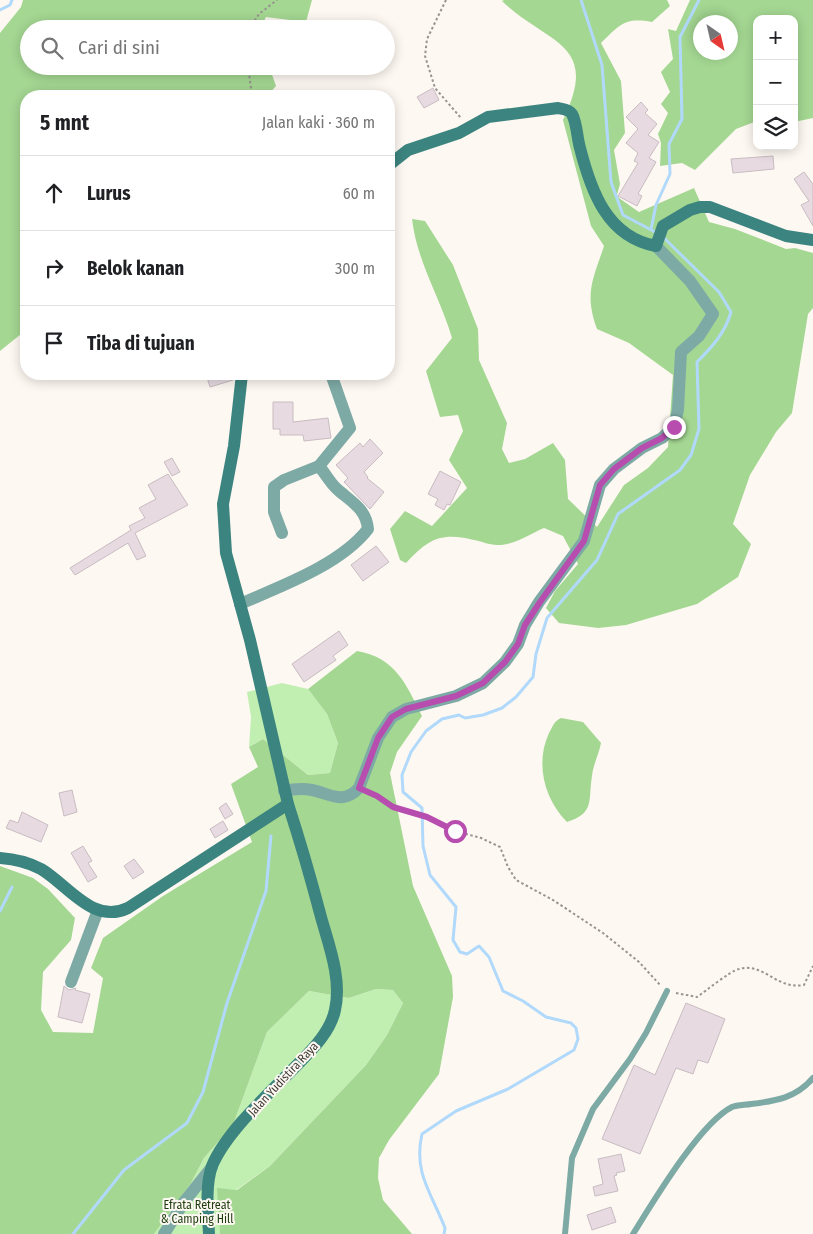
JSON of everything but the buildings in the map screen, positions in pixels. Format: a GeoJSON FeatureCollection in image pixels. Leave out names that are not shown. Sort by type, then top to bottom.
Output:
{"type":"FeatureCollection","features":[{"type":"Feature","properties":{"kind":"street"},"geometry":{"type":"LineString","coordinates":[[395,160],[408,150],[468,128],[488,117],[499,114],[558,108],[569,111],[572,115],[580,148],[599,206],[619,228],[638,243],[657,242]]}},
{"type":"Feature","properties":{"kind":"street"},"geometry":{"type":"LineString","coordinates":[[657,242],[663,226],[690,210],[700,207],[710,207],[786,236],[813,240]]}},
{"type":"Feature","properties":{"kind":"street"},"geometry":{"type":"LineString","coordinates":[[284,791],[297,788],[312,790],[333,798],[342,798],[354,793],[359,788],[378,738],[392,717],[406,709],[456,696],[483,683],[505,662],[518,644],[525,625],[584,541],[600,485],[614,469],[642,448],[662,438],[674,427],[678,410],[681,352],[699,336],[713,314],[690,280],[657,242]]}},
{"type":"Feature","properties":{"kind":"street","name":"Jalan Yudistira Raya"},"geometry":{"type":"LineString","coordinates":[[209,1234],[209,1189],[212,1168],[223,1148],[248,1116],[310,1052],[331,1024],[336,1009],[337,988],[333,961],[306,859],[284,791],[267,711],[226,553],[223,504],[234,446],[241,380]]}},
{"type":"Feature","properties":{"kind":"street"},"geometry":{"type":"LineString","coordinates":[[282,533],[274,512],[274,487],[284,480],[319,466],[350,428],[333,380]]}},
{"type":"Feature","properties":{"kind":"street"},"geometry":{"type":"LineString","coordinates":[[240,604],[317,570],[361,538],[368,529],[356,503],[337,489],[319,466]]}},
{"type":"Feature","properties":{"kind":"street"},"geometry":{"type":"LineString","coordinates":[[0,858],[14,859],[42,870],[98,910],[114,913],[128,908],[288,804]]}},
{"type":"Feature","properties":{"kind":"street"},"geometry":{"type":"LineString","coordinates":[[71,982],[98,910]]}},
{"type":"Feature","properties":{"kind":"street"},"geometry":{"type":"LineString","coordinates":[[164,1234],[184,1202],[212,1168]]}},
{"type":"Feature","properties":{"kind":"lane"},"geometry":{"type":"LineString","coordinates":[[565,1234],[572,1158],[593,1109],[642,1039],[667,991]]}},
{"type":"Feature","properties":{"kind":"lane"},"geometry":{"type":"LineString","coordinates":[[633,1234],[674,1170],[710,1126],[733,1107],[782,1100],[793,1096],[813,1078]]}},
{"type":"Feature","properties":{"kind":"path"},"geometry":{"type":"LineString","coordinates":[[255,20],[259,14],[277,0]]}},
{"type":"Feature","properties":{"kind":"path"},"geometry":{"type":"LineString","coordinates":[[446,0],[427,39],[425,56],[435,88],[468,128]]}},
{"type":"Feature","properties":{"kind":"path"},"geometry":{"type":"LineString","coordinates":[[249,75],[251,90]]}},
{"type":"Feature","properties":{"kind":"path"},"geometry":{"type":"LineString","coordinates":[[359,788],[377,796],[393,807],[427,817],[455,831],[481,838],[500,847],[508,867],[516,880],[553,900],[603,933],[639,962],[667,991],[697,997],[738,969],[755,968],[792,987],[804,984],[813,966]]}},
{"type":"Feature","properties":{"kind":"green space"},"geometry":{"type":"Polygon","coordinates":[[[23,0],[312,0],[307,20],[266,17],[264,20],[20,20],[20,75],[272,75],[276,86],[272,90],[20,90],[20,335],[0,351],[0,33],[21,7],[23,0]]]}},
{"type":"Feature","properties":{"kind":"green space"},"geometry":{"type":"Polygon","coordinates":[[[667,0],[670,6],[652,22],[635,21],[623,24],[601,43],[621,81],[625,133],[614,150],[620,184],[617,195],[639,212],[694,188],[709,222],[735,229],[786,249],[795,248],[813,253],[813,308],[808,314],[792,413],[776,432],[750,475],[733,524],[751,544],[738,577],[697,604],[626,625],[598,628],[559,623],[546,608],[555,591],[578,564],[563,536],[544,528],[515,542],[503,545],[444,537],[429,543],[406,563],[400,560],[390,529],[405,511],[432,526],[467,488],[449,460],[463,431],[458,415],[440,417],[426,371],[452,338],[424,265],[412,219],[425,221],[453,265],[478,329],[479,360],[507,423],[502,449],[509,463],[525,459],[553,443],[565,460],[568,499],[597,527],[624,485],[648,468],[668,447],[673,375],[629,343],[597,329],[593,317],[591,287],[604,246],[591,226],[563,120],[573,94],[576,75],[573,60],[552,37],[519,16],[502,1],[667,0]]]}},
{"type":"Feature","properties":{"kind":"green space"},"geometry":{"type":"Polygon","coordinates":[[[690,0],[813,0],[813,118],[798,121],[798,15],[753,15],[753,123],[736,129],[695,170],[682,163],[660,166],[661,143],[658,134],[668,113],[661,104],[670,92],[661,72],[673,59],[668,29],[676,31],[690,0]]]}},
{"type":"Feature","properties":{"kind":"green space"},"geometry":{"type":"Polygon","coordinates":[[[357,651],[370,654],[381,660],[398,674],[411,693],[422,716],[397,752],[390,773],[413,886],[452,976],[453,997],[439,1074],[389,1140],[379,1158],[378,1178],[383,1200],[412,1234],[220,1234],[217,1188],[237,1190],[270,1166],[366,1065],[387,1035],[403,1003],[393,990],[376,989],[349,998],[309,991],[267,1032],[233,1125],[204,1158],[191,1183],[154,1234],[0,1234],[0,866],[33,878],[48,889],[75,918],[71,940],[43,972],[41,1010],[53,1032],[93,1033],[103,978],[91,968],[103,938],[163,896],[252,842],[231,784],[258,767],[249,747],[263,739],[308,775],[330,773],[338,743],[327,714],[308,689],[357,651]]]}},
{"type":"Feature","properties":{"kind":"green space"},"geometry":{"type":"Polygon","coordinates":[[[282,683],[308,689],[327,714],[338,743],[330,773],[308,775],[263,739],[249,747],[251,717],[247,692],[282,683]]]}},
{"type":"Feature","properties":{"kind":"green space"},"geometry":{"type":"Polygon","coordinates":[[[561,718],[583,722],[601,743],[593,772],[590,799],[586,810],[582,815],[567,822],[553,803],[544,780],[542,768],[545,744],[549,733],[555,722],[561,718]]]}},
{"type":"Feature","properties":{"kind":"green space","name":"Efrata Retreat & Camping Hill"},"geometry":{"type":"Polygon","coordinates":[[[376,989],[393,990],[403,1003],[387,1035],[366,1065],[270,1166],[236,1190],[218,1189],[220,1234],[154,1234],[191,1183],[204,1158],[233,1125],[267,1032],[309,991],[349,998],[376,989]]]}},
{"type":"Feature","properties":{"kind":"waterway"},"geometry":{"type":"LineString","coordinates":[[0,10],[10,5],[12,0]]}},
{"type":"Feature","properties":{"kind":"waterway"},"geometry":{"type":"LineString","coordinates":[[581,0],[602,65],[611,182],[623,215],[657,233]]}},
{"type":"Feature","properties":{"kind":"waterway"},"geometry":{"type":"LineString","coordinates":[[651,229],[656,205],[670,174],[669,144],[682,119],[680,37],[699,0]]}},
{"type":"Feature","properties":{"kind":"waterway"},"geometry":{"type":"LineString","coordinates":[[444,1234],[445,1228],[422,1172],[420,1160],[422,1134],[456,1111],[508,1089],[574,1050],[578,1039],[576,1028],[571,1023],[546,1017],[523,1001],[503,991],[489,957],[479,946],[467,954],[460,952],[453,940],[456,907],[430,875],[423,846],[422,808],[403,792],[402,775],[411,752],[426,731],[442,719],[459,715],[465,718],[483,715],[502,708],[516,697],[533,677],[536,654],[547,618],[597,560],[618,514],[680,470],[691,455],[699,429],[697,362],[717,339],[725,327],[731,312],[719,292],[662,236]]}},
{"type":"Feature","properties":{"kind":"waterway"},"geometry":{"type":"LineString","coordinates":[[73,1234],[124,1170],[187,1123],[203,1092],[227,1003],[266,891],[271,836]]}},
{"type":"Feature","properties":{"kind":"waterway"},"geometry":{"type":"LineString","coordinates":[[0,911],[12,887]]}},
{"type":"Feature","properties":{"kind":"route"},"geometry":{"type":"LineString","coordinates":[[455,831],[427,817],[393,807],[377,796],[359,788],[378,738],[392,717],[420,704],[456,696],[483,683],[505,662],[518,644],[525,625],[540,602],[584,541],[600,485],[614,469],[642,448],[662,438],[674,427]]}}]}
